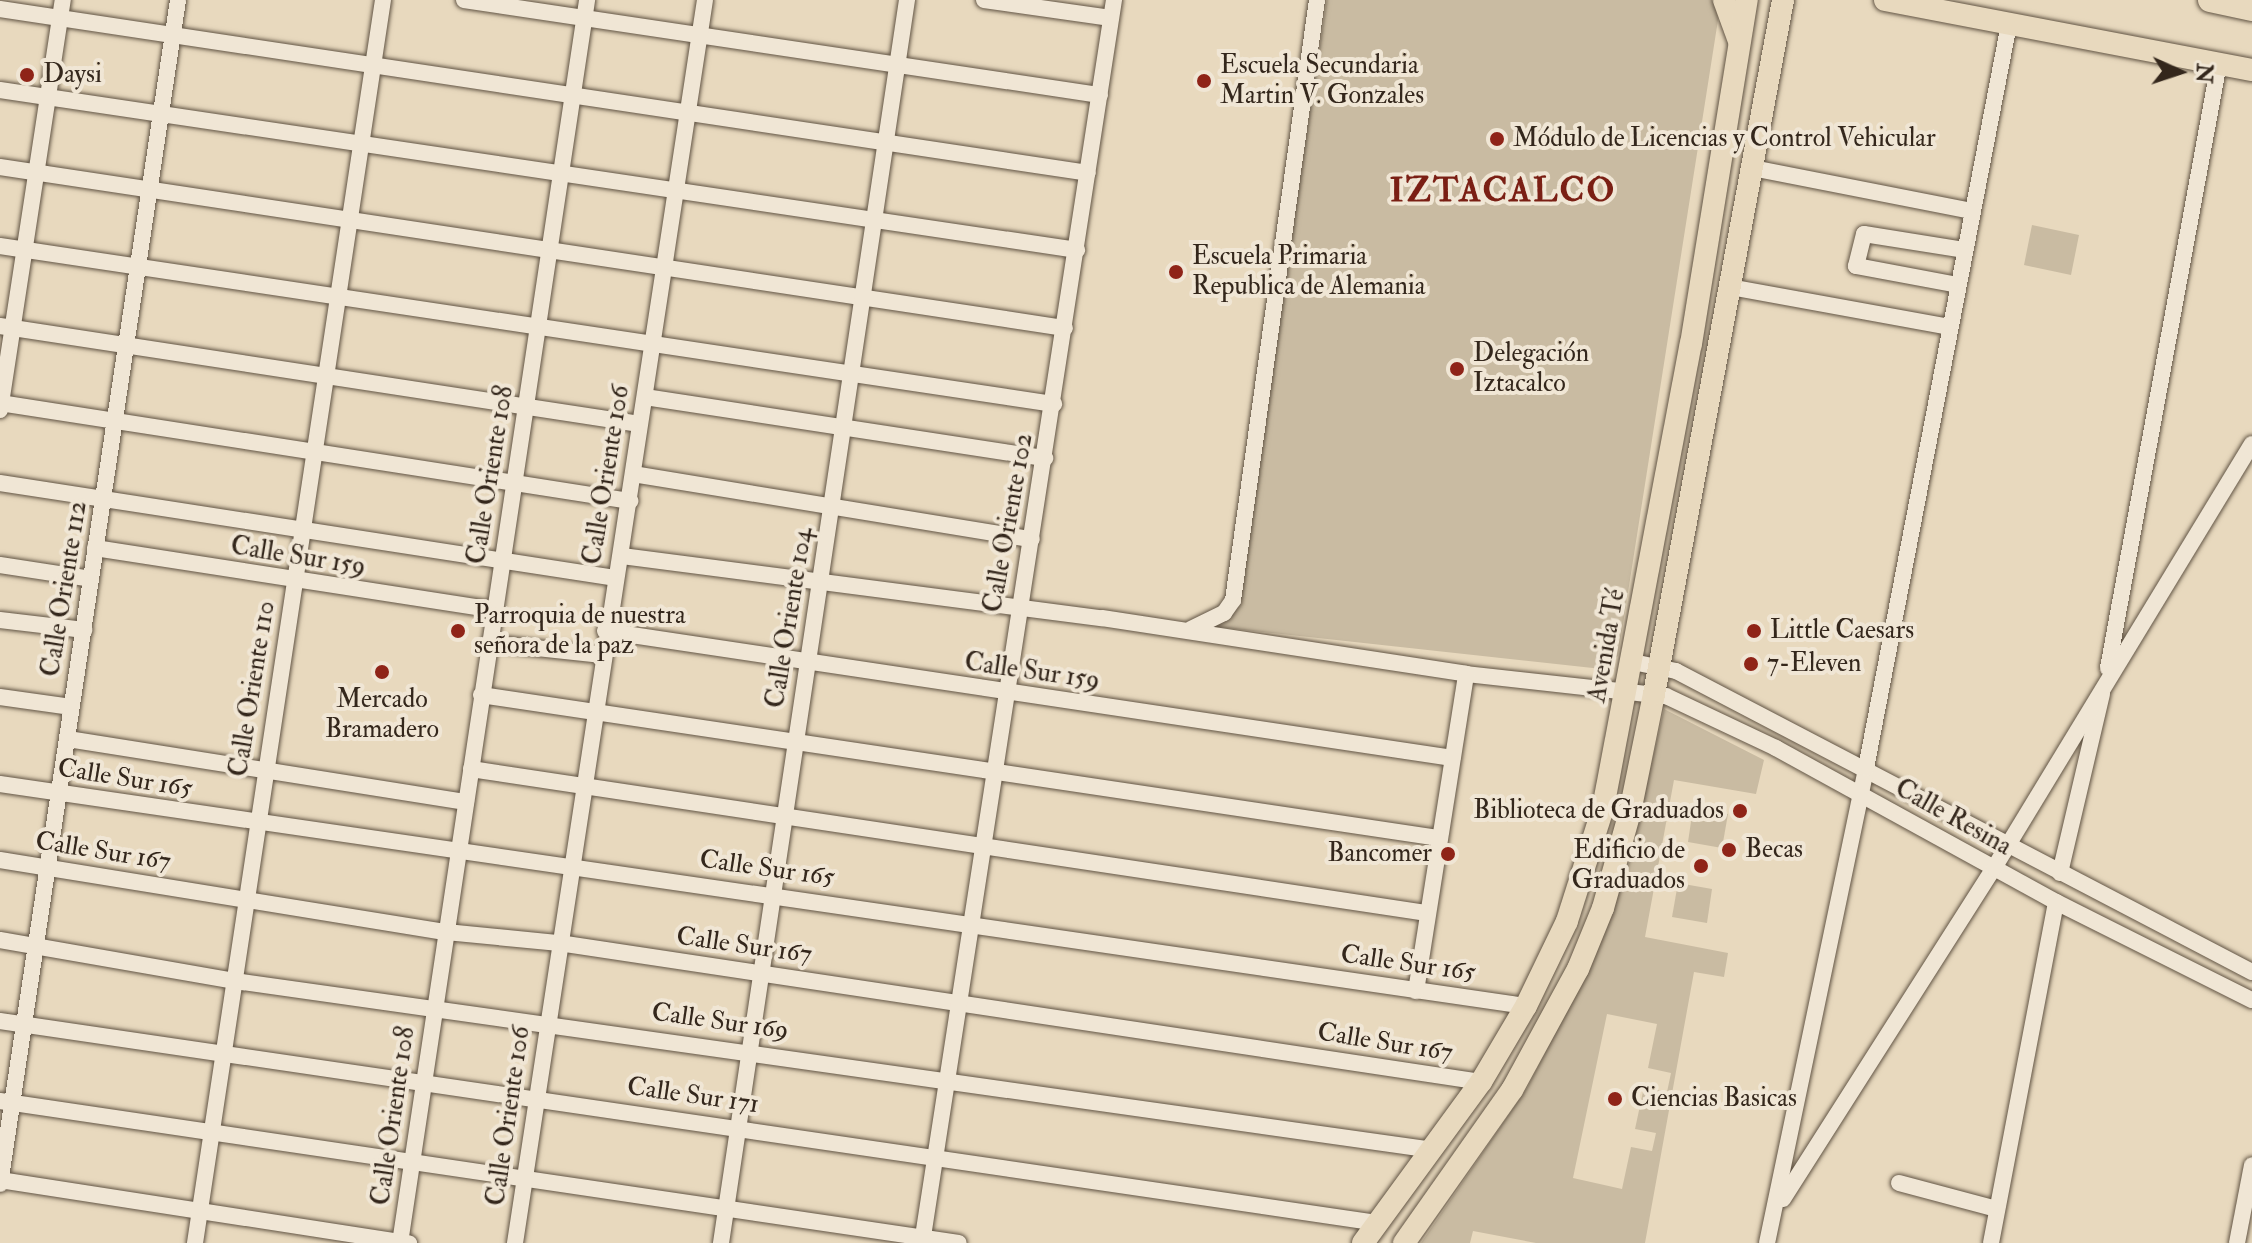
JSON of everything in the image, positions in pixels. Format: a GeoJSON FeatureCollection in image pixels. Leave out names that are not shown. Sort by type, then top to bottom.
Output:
{"type":"FeatureCollection","features":[{"type":"Feature","properties":{"kind":"highway"},"geometry":{"type":"LineString","coordinates":[[2210,0],[2252,9]]}},
{"type":"Feature","properties":{"kind":"main road"},"geometry":{"type":"LineString","coordinates":[[1724,0],[1740,42]]}},
{"type":"Feature","properties":{"kind":"main road","name":"Avenida Té"},"geometry":{"type":"LineString","coordinates":[[1363,1243],[1481,1082],[1526,1006],[1574,901],[1603,808],[1628,692],[1747,0]]}},
{"type":"Feature","properties":{"kind":"main road","name":"Avenida Té"},"geometry":{"type":"LineString","coordinates":[[1404,1243],[1512,1090],[1578,969],[1603,908],[1630,812],[1660,666],[1783,0]]}},
{"type":"Feature","properties":{"kind":"main road"},"geometry":{"type":"LineString","coordinates":[[1885,0],[2252,70]]}},
{"type":"Feature","properties":{"kind":"street"},"geometry":{"type":"LineString","coordinates":[[0,410],[6,327],[25,249],[63,0]]}},
{"type":"Feature","properties":{"kind":"street","name":"Calle Oriente 112"},"geometry":{"type":"LineString","coordinates":[[0,1181],[7,1102],[24,1025],[178,0]]}},
{"type":"Feature","properties":{"kind":"street","name":"Calle Oriente 110"},"geometry":{"type":"LineString","coordinates":[[195,1243],[264,770],[383,0]]}},
{"type":"Feature","properties":{"kind":"street"},"geometry":{"type":"LineString","coordinates":[[464,0],[1100,95]]}},
{"type":"Feature","properties":{"kind":"street","name":"Calle Oriente 108"},"geometry":{"type":"LineString","coordinates":[[403,1243],[411,1163],[587,0]]}},
{"type":"Feature","properties":{"kind":"street","name":"Calle Oriente 106"},"geometry":{"type":"LineString","coordinates":[[515,1243],[601,655],[622,556],[705,0]]}},
{"type":"Feature","properties":{"kind":"street","name":"Calle Oriente 104"},"geometry":{"type":"LineString","coordinates":[[721,1243],[907,0]]}},
{"type":"Feature","properties":{"kind":"street"},"geometry":{"type":"LineString","coordinates":[[984,0],[1111,18]]}},
{"type":"Feature","properties":{"kind":"street","name":"Calle Oriente 102"},"geometry":{"type":"LineString","coordinates":[[922,1240],[1006,692],[1054,404],[1114,0]]}},
{"type":"Feature","properties":{"kind":"street"},"geometry":{"type":"LineString","coordinates":[[1188,630],[1224,613],[1233,600],[1317,0]]}},
{"type":"Feature","properties":{"kind":"street"},"geometry":{"type":"LineString","coordinates":[[0,9],[1088,173]]}},
{"type":"Feature","properties":{"kind":"street"},"geometry":{"type":"LineString","coordinates":[[1767,1243],[1866,768],[2009,24]]}},
{"type":"Feature","properties":{"kind":"street"},"geometry":{"type":"LineString","coordinates":[[2060,873],[2106,678],[2219,63]]}},
{"type":"Feature","properties":{"kind":"street"},"geometry":{"type":"LineString","coordinates":[[0,90],[1077,250]]}},
{"type":"Feature","properties":{"kind":"street"},"geometry":{"type":"LineString","coordinates":[[0,167],[1065,328]]}},
{"type":"Feature","properties":{"kind":"street"},"geometry":{"type":"LineString","coordinates":[[1752,168],[1971,211]]}},
{"type":"Feature","properties":{"kind":"street"},"geometry":{"type":"LineString","coordinates":[[1958,285],[1856,266],[1864,234],[1964,250]]}},
{"type":"Feature","properties":{"kind":"street"},"geometry":{"type":"LineString","coordinates":[[0,246],[537,329],[1054,404]]}},
{"type":"Feature","properties":{"kind":"street"},"geometry":{"type":"LineString","coordinates":[[1730,287],[1950,327]]}},
{"type":"Feature","properties":{"kind":"street"},"geometry":{"type":"LineString","coordinates":[[6,327],[127,343],[640,424]]}},
{"type":"Feature","properties":{"kind":"street"},"geometry":{"type":"LineString","coordinates":[[645,397],[1045,458]]}},
{"type":"Feature","properties":{"kind":"street"},"geometry":{"type":"LineString","coordinates":[[0,403],[630,501]]}},
{"type":"Feature","properties":{"kind":"street"},"geometry":{"type":"LineString","coordinates":[[1776,1210],[1994,868],[2106,678],[2252,444]]}},
{"type":"Feature","properties":{"kind":"street"},"geometry":{"type":"LineString","coordinates":[[633,474],[1032,539]]}},
{"type":"Feature","properties":{"kind":"street"},"geometry":{"type":"LineString","coordinates":[[0,483],[615,578]]}},
{"type":"Feature","properties":{"kind":"street","name":"Calle Sur 159"},"geometry":{"type":"LineString","coordinates":[[95,548],[494,610]]}},
{"type":"Feature","properties":{"kind":"street","name":"Calle Resina"},"geometry":{"type":"LineString","coordinates":[[622,556],[1019,611],[1188,630],[1466,674],[1678,699],[1860,794],[2056,902],[2252,1000]]}},
{"type":"Feature","properties":{"kind":"street"},"geometry":{"type":"LineString","coordinates":[[0,565],[91,579]]}},
{"type":"Feature","properties":{"kind":"street"},"geometry":{"type":"LineString","coordinates":[[0,620],[84,630]]}},
{"type":"Feature","properties":{"kind":"street","name":"Calle Sur 159"},"geometry":{"type":"LineString","coordinates":[[605,631],[1453,758]]}},
{"type":"Feature","properties":{"kind":"street"},"geometry":{"type":"LineString","coordinates":[[489,643],[601,655]]}},
{"type":"Feature","properties":{"kind":"street","name":"Calle Resina"},"geometry":{"type":"LineString","coordinates":[[1633,662],[1660,666],[1866,768],[2007,846],[2252,972]]}},
{"type":"Feature","properties":{"kind":"street"},"geometry":{"type":"LineString","coordinates":[[1416,991],[1466,674]]}},
{"type":"Feature","properties":{"kind":"street"},"geometry":{"type":"LineString","coordinates":[[481,695],[593,708],[1439,838]]}},
{"type":"Feature","properties":{"kind":"street"},"geometry":{"type":"LineString","coordinates":[[0,697],[71,707]]}},
{"type":"Feature","properties":{"kind":"street"},"geometry":{"type":"LineString","coordinates":[[68,739],[466,802]]}},
{"type":"Feature","properties":{"kind":"street"},"geometry":{"type":"LineString","coordinates":[[471,769],[1427,913]]}},
{"type":"Feature","properties":{"kind":"street","name":"Calle Sur 165"},"geometry":{"type":"LineString","coordinates":[[0,784],[459,853],[972,922],[1526,1006]]}},
{"type":"Feature","properties":{"kind":"street","name":"Calle Sur 167"},"geometry":{"type":"LineString","coordinates":[[0,860],[446,932],[559,943],[1481,1082]]}},
{"type":"Feature","properties":{"kind":"street"},"geometry":{"type":"LineString","coordinates":[[1991,1243],[2056,902]]}},
{"type":"Feature","properties":{"kind":"street","name":"Calle Sur 169"},"geometry":{"type":"LineString","coordinates":[[0,940],[235,981],[548,1022],[1433,1150]]}},
{"type":"Feature","properties":{"kind":"street","name":"Calle Sur 171"},"geometry":{"type":"LineString","coordinates":[[0,1021],[423,1085],[739,1126],[1378,1223]]}},
{"type":"Feature","properties":{"kind":"street"},"geometry":{"type":"LineString","coordinates":[[7,1102],[922,1240],[959,1243]]}},
{"type":"Feature","properties":{"kind":"street"},"geometry":{"type":"LineString","coordinates":[[2237,1243],[2252,1165]]}},
{"type":"Feature","properties":{"kind":"street"},"geometry":{"type":"LineString","coordinates":[[0,1181],[403,1243]]}},
{"type":"Feature","properties":{"kind":"street"},"geometry":{"type":"LineString","coordinates":[[1899,1183],[1997,1209]]}},
{"type":"Feature","properties":{"kind":"shaded area"},"geometry":{"type":"Polygon","coordinates":[[[1327,0],[1716,0],[1718,20],[1618,656],[1602,669],[1217,627],[1234,612],[1327,0]]]}},
{"type":"Feature","properties":{"kind":"shaded area"},"geometry":{"type":"Polygon","coordinates":[[[2032,225],[2079,235],[2071,275],[2024,265],[2032,225]]]}},
{"type":"Feature","properties":{"kind":"shaded area"},"geometry":{"type":"Polygon","coordinates":[[[1664,709],[1764,760],[1756,794],[1674,780],[1645,937],[1728,953],[1724,977],[1694,972],[1645,1243],[1536,1243],[1473,1231],[1470,1243],[1421,1243],[1527,1088],[1588,970],[1629,863],[1664,709]],[[1607,1014],[1573,1178],[1622,1189],[1631,1147],[1652,1151],[1656,1133],[1635,1129],[1644,1087],[1667,1092],[1671,1073],[1648,1068],[1657,1024],[1607,1014]]]}},
{"type":"Feature","properties":{"kind":"shaded area"},"geometry":{"type":"Polygon","coordinates":[[[1693,808],[1728,814],[1722,848],[1688,842],[1693,808]]]}},
{"type":"Feature","properties":{"kind":"shaded area"},"geometry":{"type":"Polygon","coordinates":[[[1678,883],[1712,889],[1707,923],[1672,917],[1678,883]]]}},
{"type":"Feature","properties":{"kind":"place","name":"Daysi"},"geometry":{"type":"Point","coordinates":[27,75]}},
{"type":"Feature","properties":{"kind":"place","name":"Escuela Secundaria Martin V. Gonzales"},"geometry":{"type":"Point","coordinates":[1204,81]}},
{"type":"Feature","properties":{"kind":"place","name":"Módulo de Licencias y Control Vehicular"},"geometry":{"type":"Point","coordinates":[1497,139]}},
{"type":"Feature","properties":{"kind":"place","name":"Escuela Primaria Republica de Alemania"},"geometry":{"type":"Point","coordinates":[1176,272]}},
{"type":"Feature","properties":{"kind":"place","name":"Delegación Iztacalco"},"geometry":{"type":"Point","coordinates":[1457,369]}},
{"type":"Feature","properties":{"kind":"place","name":"Parroquia de nuestra señora de la paz"},"geometry":{"type":"Point","coordinates":[458,631]}},
{"type":"Feature","properties":{"kind":"place","name":"Little Caesars"},"geometry":{"type":"Point","coordinates":[1754,631]}},
{"type":"Feature","properties":{"kind":"place","name":"7-Eleven"},"geometry":{"type":"Point","coordinates":[1751,664]}},
{"type":"Feature","properties":{"kind":"place","name":"Mercado Bramadero"},"geometry":{"type":"Point","coordinates":[382,672]}},
{"type":"Feature","properties":{"kind":"place","name":"Biblioteca de Graduados"},"geometry":{"type":"Point","coordinates":[1740,811]}},
{"type":"Feature","properties":{"kind":"place","name":"Becas"},"geometry":{"type":"Point","coordinates":[1729,850]}},
{"type":"Feature","properties":{"kind":"place","name":"Bancomer"},"geometry":{"type":"Point","coordinates":[1448,854]}},
{"type":"Feature","properties":{"kind":"place","name":"Edificio de Graduados"},"geometry":{"type":"Point","coordinates":[1701,866]}},
{"type":"Feature","properties":{"kind":"place","name":"Ciencias Basicas"},"geometry":{"type":"Point","coordinates":[1615,1099]}},
{"type":"Feature","properties":{"kind":"district","name":"IZTACALCO"},"geometry":{"type":"Point","coordinates":[1503,191]}}]}
